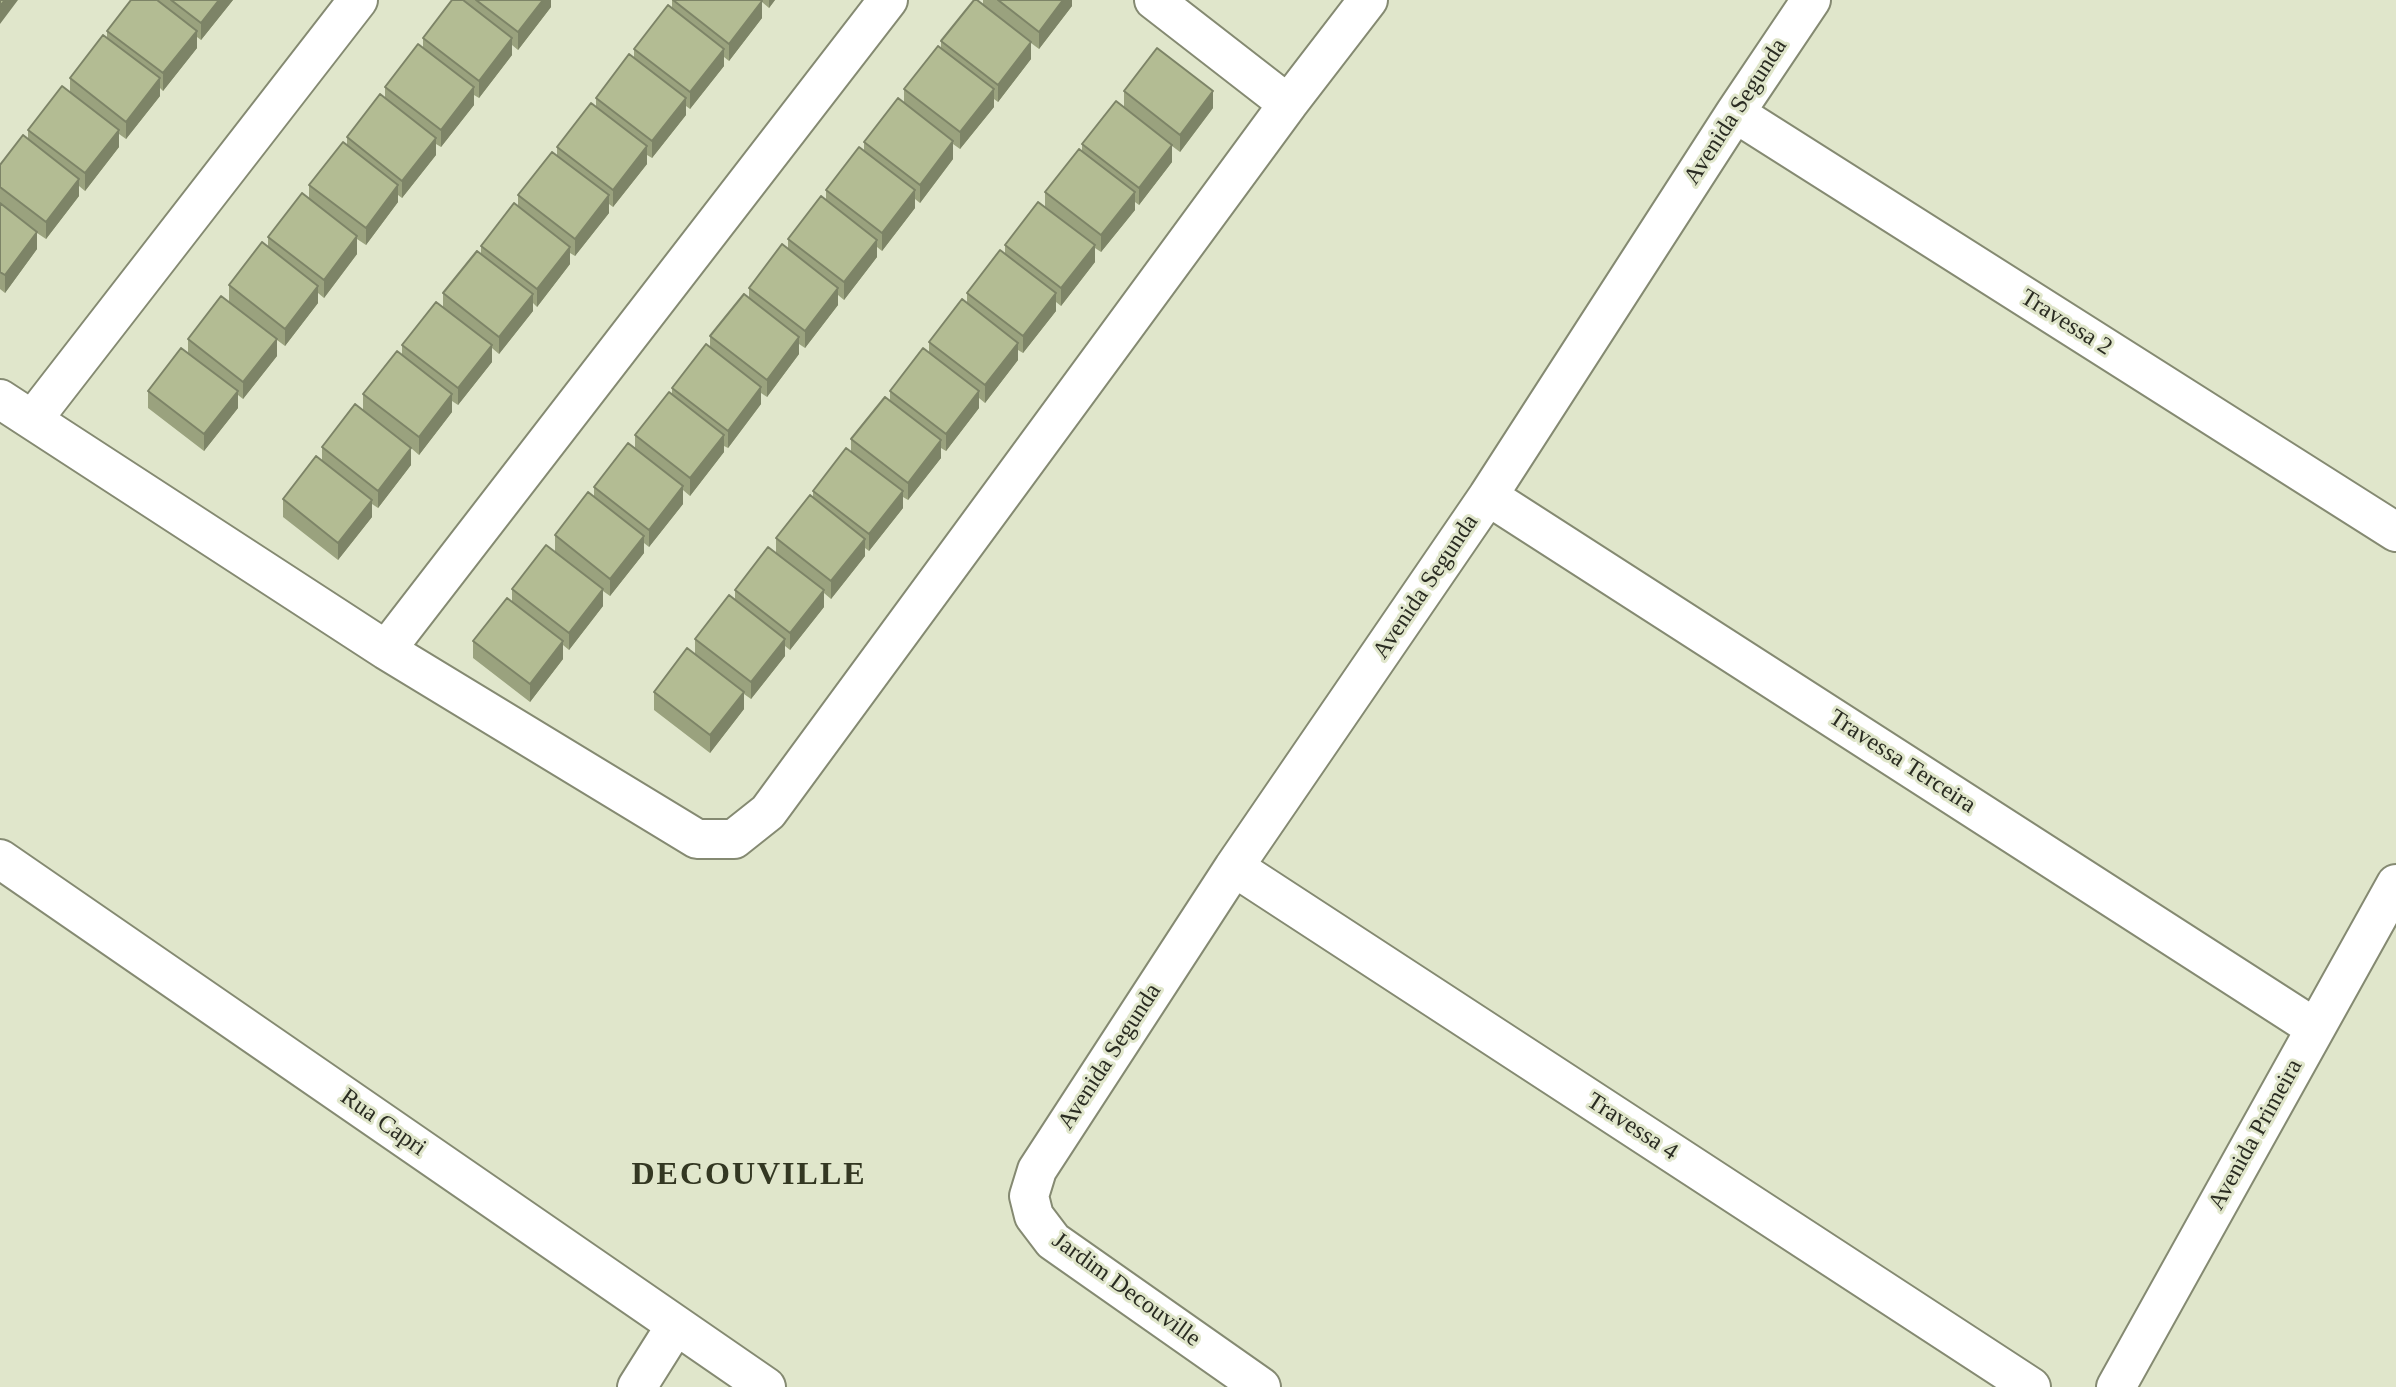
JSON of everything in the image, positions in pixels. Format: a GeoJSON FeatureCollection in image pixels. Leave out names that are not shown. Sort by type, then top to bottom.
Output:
{"type":"FeatureCollection","features":[{"type":"Feature","properties":{"kind":"street"},"geometry":{"type":"LineString","coordinates":[[33,419],[358,0]]}},
{"type":"Feature","properties":{"kind":"street"},"geometry":{"type":"LineString","coordinates":[[386,650],[888,0]]}},
{"type":"Feature","properties":{"kind":"street"},"geometry":{"type":"LineString","coordinates":[[1154,0],[1288,104]]}},
{"type":"Feature","properties":{"kind":"street"},"geometry":{"type":"LineString","coordinates":[[0,399],[386,650],[696,839],[734,839],[768,812],[1288,104],[1368,0]]}},
{"type":"Feature","properties":{"kind":"street","name":"Avenida Segunda"},"geometry":{"type":"LineString","coordinates":[[1037,1170],[1234,867],[1488,496],[1811,0]]}},
{"type":"Feature","properties":{"kind":"street","name":"Travessa 2"},"geometry":{"type":"LineString","coordinates":[[1735,113],[2396,532]]}},
{"type":"Feature","properties":{"kind":"street","name":"Travessa Terceira"},"geometry":{"type":"LineString","coordinates":[[1488,496],[2315,1028]]}},
{"type":"Feature","properties":{"kind":"street","name":"Rua Capri"},"geometry":{"type":"LineString","coordinates":[[0,859],[766,1387]]}},
{"type":"Feature","properties":{"kind":"street","name":"Travessa 4"},"geometry":{"type":"LineString","coordinates":[[1234,867],[2031,1387]]}},
{"type":"Feature","properties":{"kind":"street","name":"Avenida Primeira"},"geometry":{"type":"LineString","coordinates":[[2116,1387],[2396,884]]}},
{"type":"Feature","properties":{"kind":"street","name":"Jardim Decouville"},"geometry":{"type":"LineString","coordinates":[[1037,1170],[1029,1196],[1031,1206],[1034,1216],[1053,1241],[1261,1387]]}},
{"type":"Feature","properties":{"kind":"street"},"geometry":{"type":"LineString","coordinates":[[637,1387],[676,1325]]}},
{"type":"Feature","properties":{"kind":"building"},"geometry":{"type":"Polygon","coordinates":[[[131,0],[157,0],[197,31],[163,73],[107,31],[131,0]]]}},
{"type":"Feature","properties":{"kind":"building"},"geometry":{"type":"Polygon","coordinates":[[[171,0],[219,0],[201,23],[171,0]]]}},
{"type":"Feature","properties":{"kind":"building"},"geometry":{"type":"Polygon","coordinates":[[[452,0],[463,0],[512,38],[479,81],[423,38],[452,0]]]}},
{"type":"Feature","properties":{"kind":"building"},"geometry":{"type":"Polygon","coordinates":[[[476,0],[543,0],[518,32],[476,0]]]}},
{"type":"Feature","properties":{"kind":"building"},"geometry":{"type":"Polygon","coordinates":[[[673,0],[761,0],[762,1],[729,44],[673,0]]]}},
{"type":"Feature","properties":{"kind":"building"},"geometry":{"type":"Polygon","coordinates":[[[974,0],[1031,42],[998,85],[941,41],[974,0]]]}},
{"type":"Feature","properties":{"kind":"building"},"geometry":{"type":"Polygon","coordinates":[[[998,0],[1063,0],[1039,32],[998,0]]]}},
{"type":"Feature","properties":{"kind":"building"},"geometry":{"type":"Polygon","coordinates":[[[668,5],[724,49],[690,92],[634,49],[668,5]]]}},
{"type":"Feature","properties":{"kind":"building"},"geometry":{"type":"Polygon","coordinates":[[[103,35],[160,78],[126,122],[70,78],[103,35]]]}},
{"type":"Feature","properties":{"kind":"building"},"geometry":{"type":"Polygon","coordinates":[[[418,44],[474,87],[441,130],[385,87],[418,44]]]}},
{"type":"Feature","properties":{"kind":"building"},"geometry":{"type":"Polygon","coordinates":[[[938,46],[994,89],[960,132],[904,89],[938,46]]]}},
{"type":"Feature","properties":{"kind":"building"},"geometry":{"type":"Polygon","coordinates":[[[1157,48],[1213,91],[1180,135],[1124,91],[1157,48]]]}},
{"type":"Feature","properties":{"kind":"building"},"geometry":{"type":"Polygon","coordinates":[[[629,54],[686,98],[652,141],[596,98],[629,54]]]}},
{"type":"Feature","properties":{"kind":"building"},"geometry":{"type":"Polygon","coordinates":[[[62,86],[119,130],[85,173],[28,130],[62,86]]]}},
{"type":"Feature","properties":{"kind":"building"},"geometry":{"type":"Polygon","coordinates":[[[380,94],[436,138],[402,181],[347,137],[380,94]]]}},
{"type":"Feature","properties":{"kind":"building"},"geometry":{"type":"Polygon","coordinates":[[[898,98],[953,141],[920,185],[864,142],[898,98]]]}},
{"type":"Feature","properties":{"kind":"building"},"geometry":{"type":"Polygon","coordinates":[[[1116,101],[1172,145],[1139,188],[1082,144],[1116,101]]]}},
{"type":"Feature","properties":{"kind":"building"},"geometry":{"type":"Polygon","coordinates":[[[591,103],[647,146],[613,190],[557,147],[591,103]]]}},
{"type":"Feature","properties":{"kind":"building"},"geometry":{"type":"Polygon","coordinates":[[[23,135],[79,179],[46,222],[0,187],[0,165],[23,135]]]}},
{"type":"Feature","properties":{"kind":"building"},"geometry":{"type":"Polygon","coordinates":[[[343,142],[398,185],[366,228],[309,185],[343,142]]]}},
{"type":"Feature","properties":{"kind":"building"},"geometry":{"type":"Polygon","coordinates":[[[859,147],[915,190],[882,233],[826,190],[859,147]]]}},
{"type":"Feature","properties":{"kind":"building"},"geometry":{"type":"Polygon","coordinates":[[[1079,149],[1135,192],[1101,235],[1045,192],[1079,149]]]}},
{"type":"Feature","properties":{"kind":"building"},"geometry":{"type":"Polygon","coordinates":[[[552,152],[609,195],[575,239],[518,195],[552,152]]]}},
{"type":"Feature","properties":{"kind":"building"},"geometry":{"type":"Polygon","coordinates":[[[302,193],[357,236],[324,280],[268,237],[302,193]]]}},
{"type":"Feature","properties":{"kind":"building"},"geometry":{"type":"Polygon","coordinates":[[[821,196],[877,240],[844,282],[788,239],[821,196]]]}},
{"type":"Feature","properties":{"kind":"building"},"geometry":{"type":"Polygon","coordinates":[[[1038,202],[1095,245],[1061,288],[1005,245],[1038,202]]]}},
{"type":"Feature","properties":{"kind":"building"},"geometry":{"type":"Polygon","coordinates":[[[0,203],[37,232],[5,275],[0,272],[0,203]]]}},
{"type":"Feature","properties":{"kind":"building"},"geometry":{"type":"Polygon","coordinates":[[[514,203],[570,247],[537,289],[481,246],[514,203]]]}},
{"type":"Feature","properties":{"kind":"building"},"geometry":{"type":"Polygon","coordinates":[[[262,242],[318,286],[285,329],[229,285],[262,242]]]}},
{"type":"Feature","properties":{"kind":"building"},"geometry":{"type":"Polygon","coordinates":[[[782,244],[838,288],[805,331],[749,288],[782,244]]]}},
{"type":"Feature","properties":{"kind":"building"},"geometry":{"type":"Polygon","coordinates":[[[1000,250],[1056,293],[1023,336],[967,293],[1000,250]]]}},
{"type":"Feature","properties":{"kind":"building"},"geometry":{"type":"Polygon","coordinates":[[[477,251],[533,294],[499,337],[443,293],[477,251]]]}},
{"type":"Feature","properties":{"kind":"building"},"geometry":{"type":"Polygon","coordinates":[[[744,294],[799,337],[767,380],[710,336],[744,294]]]}},
{"type":"Feature","properties":{"kind":"building"},"geometry":{"type":"Polygon","coordinates":[[[221,296],[277,339],[243,382],[188,339],[221,296]]]}},
{"type":"Feature","properties":{"kind":"building"},"geometry":{"type":"Polygon","coordinates":[[[962,299],[1018,343],[985,385],[929,342],[962,299]]]}},
{"type":"Feature","properties":{"kind":"building"},"geometry":{"type":"Polygon","coordinates":[[[436,302],[492,345],[458,388],[402,345],[436,302]]]}},
{"type":"Feature","properties":{"kind":"building"},"geometry":{"type":"Polygon","coordinates":[[[706,344],[761,387],[728,431],[672,388],[706,344]]]}},
{"type":"Feature","properties":{"kind":"building"},"geometry":{"type":"Polygon","coordinates":[[[181,348],[238,391],[204,434],[148,391],[181,348]]]}},
{"type":"Feature","properties":{"kind":"building"},"geometry":{"type":"Polygon","coordinates":[[[923,348],[979,391],[946,434],[890,391],[923,348]]]}},
{"type":"Feature","properties":{"kind":"building"},"geometry":{"type":"Polygon","coordinates":[[[397,351],[452,394],[419,437],[363,394],[397,351]]]}},
{"type":"Feature","properties":{"kind":"building"},"geometry":{"type":"Polygon","coordinates":[[[669,392],[724,435],[690,478],[635,435],[669,392]]]}},
{"type":"Feature","properties":{"kind":"building"},"geometry":{"type":"Polygon","coordinates":[[[885,397],[941,440],[908,483],[851,439],[885,397]]]}},
{"type":"Feature","properties":{"kind":"building"},"geometry":{"type":"Polygon","coordinates":[[[355,404],[411,448],[378,491],[322,447],[355,404]]]}},
{"type":"Feature","properties":{"kind":"building"},"geometry":{"type":"Polygon","coordinates":[[[628,443],[683,486],[649,530],[594,487],[628,443]]]}},
{"type":"Feature","properties":{"kind":"building"},"geometry":{"type":"Polygon","coordinates":[[[846,448],[903,491],[869,534],[813,491],[846,448]]]}},
{"type":"Feature","properties":{"kind":"building"},"geometry":{"type":"Polygon","coordinates":[[[316,456],[372,500],[338,543],[283,499],[316,456]]]}},
{"type":"Feature","properties":{"kind":"building"},"geometry":{"type":"Polygon","coordinates":[[[588,492],[644,536],[610,579],[555,535],[588,492]]]}},
{"type":"Feature","properties":{"kind":"building"},"geometry":{"type":"Polygon","coordinates":[[[810,495],[865,539],[831,581],[776,538],[810,495]]]}},
{"type":"Feature","properties":{"kind":"building"},"geometry":{"type":"Polygon","coordinates":[[[546,545],[603,589],[569,633],[512,589],[546,545]]]}},
{"type":"Feature","properties":{"kind":"building"},"geometry":{"type":"Polygon","coordinates":[[[768,547],[824,590],[790,633],[735,590],[768,547]]]}},
{"type":"Feature","properties":{"kind":"building"},"geometry":{"type":"Polygon","coordinates":[[[729,595],[785,639],[751,682],[695,639],[729,595]]]}},
{"type":"Feature","properties":{"kind":"building"},"geometry":{"type":"Polygon","coordinates":[[[507,598],[563,641],[530,684],[473,641],[507,598]]]}},
{"type":"Feature","properties":{"kind":"building"},"geometry":{"type":"Polygon","coordinates":[[[687,648],[744,692],[710,735],[654,692],[687,648]]]}},
{"type":"Feature","properties":{"kind":"district","name":"DECOUVILLE"},"geometry":{"type":"Point","coordinates":[749,1176]}}]}
